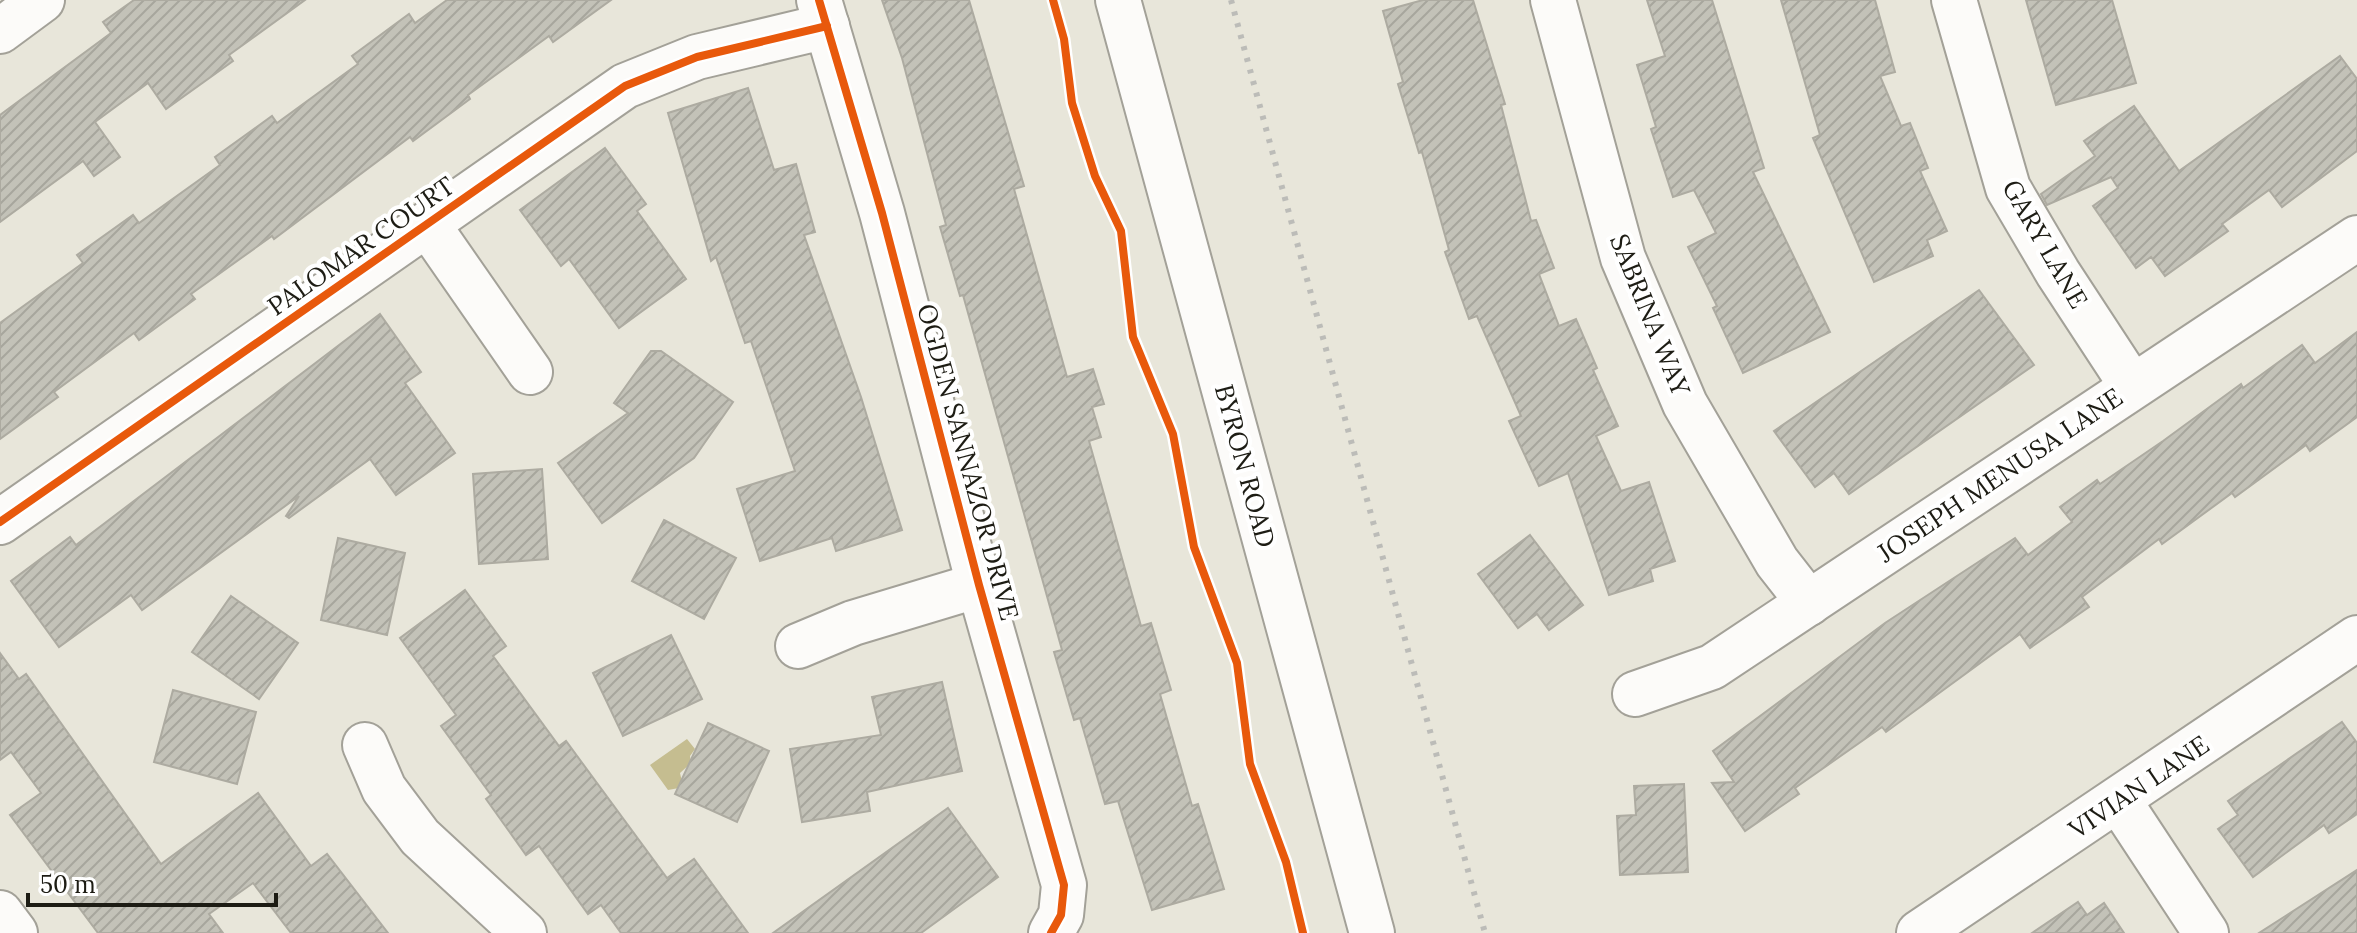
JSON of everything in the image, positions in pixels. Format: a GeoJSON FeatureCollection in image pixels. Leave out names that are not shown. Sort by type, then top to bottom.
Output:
{"type":"FeatureCollection","features":[{"type":"Feature","properties":{"kind":"street"},"geometry":{"type":"LineString","coordinates":[[0,31],[42,0]]}},
{"type":"Feature","properties":{"kind":"street","name":"BYRON ROAD"},"geometry":{"type":"LineString","coordinates":[[1118,0],[1372,933]]}},
{"type":"Feature","properties":{"kind":"street","name":"SABRINA WAY"},"geometry":{"type":"LineString","coordinates":[[1553,0],[1623,258],[1685,404],[1777,562],[1809,603]]}},
{"type":"Feature","properties":{"kind":"street","name":"GARY LANE"},"geometry":{"type":"LineString","coordinates":[[1954,0],[2008,188],[2058,273],[2132,386]]}},
{"type":"Feature","properties":{"kind":"street","name":"PALOMAR COURT"},"geometry":{"type":"LineString","coordinates":[[0,522],[625,86],[697,57],[764,41],[823,13]]}},
{"type":"Feature","properties":{"kind":"street","name":"OGDEN SANNAZOR DRIVE"},"geometry":{"type":"LineString","coordinates":[[823,13],[882,213],[979,585],[1064,885],[1061,915],[1051,933]]}},
{"type":"Feature","properties":{"kind":"street"},"geometry":{"type":"LineString","coordinates":[[428,225],[530,372]]}},
{"type":"Feature","properties":{"kind":"street","name":"JOSEPH MENUSA LANE"},"geometry":{"type":"LineString","coordinates":[[1635,694],[1712,667],[2357,238]]}},
{"type":"Feature","properties":{"kind":"street"},"geometry":{"type":"LineString","coordinates":[[798,646],[853,623],[979,585]]}},
{"type":"Feature","properties":{"kind":"street","name":"VIVIAN LANE"},"geometry":{"type":"LineString","coordinates":[[1919,933],[2357,638]]}},
{"type":"Feature","properties":{"kind":"street"},"geometry":{"type":"LineString","coordinates":[[365,745],[384,789],[420,837],[524,933]]}},
{"type":"Feature","properties":{"kind":"street"},"geometry":{"type":"LineString","coordinates":[[2119,801],[2206,933]]}},
{"type":"Feature","properties":{"kind":"street"},"geometry":{"type":"LineString","coordinates":[[0,913],[15,933]]}},
{"type":"Feature","properties":{"kind":"shaded area"},"geometry":{"type":"Polygon","coordinates":[[[687,739],[695,749],[690,756],[691,763],[680,773],[682,782],[679,788],[668,790],[650,765],[687,739]]]}},
{"type":"Feature","properties":{"kind":"building"},"geometry":{"type":"Polygon","coordinates":[[[134,0],[305,0],[229,55],[233,61],[166,109],[148,83],[95,122],[120,157],[94,176],[83,161],[0,222],[0,115],[111,33],[103,22],[134,0]]]}},
{"type":"Feature","properties":{"kind":"building"},"geometry":{"type":"Polygon","coordinates":[[[447,0],[611,0],[553,42],[549,36],[468,95],[470,99],[413,141],[410,137],[274,239],[272,236],[191,294],[195,299],[139,340],[134,333],[54,392],[58,397],[0,439],[0,323],[83,263],[77,255],[133,215],[139,223],[220,165],[215,157],[272,116],[277,123],[358,64],[352,56],[409,14],[415,23],[447,0]]]}},
{"type":"Feature","properties":{"kind":"building"},"geometry":{"type":"Polygon","coordinates":[[[882,0],[969,0],[1024,186],[1014,189],[1067,377],[1093,369],[1104,404],[1092,407],[1101,437],[1089,441],[1141,626],[1151,623],[1171,690],[1160,694],[1192,806],[1198,804],[1224,889],[1152,910],[1118,801],[1105,804],[1080,718],[1074,720],[1054,652],[1062,650],[963,295],[960,296],[940,227],[946,225],[902,58],[882,0]]]}},
{"type":"Feature","properties":{"kind":"building"},"geometry":{"type":"Polygon","coordinates":[[[1423,0],[1473,0],[1505,104],[1501,105],[1531,221],[1536,220],[1554,268],[1539,274],[1559,326],[1576,319],[1597,368],[1593,370],[1618,426],[1596,436],[1621,491],[1649,482],[1675,561],[1650,569],[1653,581],[1609,595],[1568,473],[1539,486],[1509,421],[1521,416],[1477,316],[1469,319],[1445,252],[1449,250],[1422,152],[1419,153],[1398,84],[1403,82],[1383,11],[1423,0]]]}},
{"type":"Feature","properties":{"kind":"building"},"geometry":{"type":"Polygon","coordinates":[[[1647,0],[1712,0],[1764,168],[1753,172],[1830,332],[1743,373],[1713,308],[1717,306],[1688,247],[1716,233],[1694,190],[1673,197],[1651,129],[1656,127],[1637,65],[1665,56],[1647,0]]]}},
{"type":"Feature","properties":{"kind":"building"},"geometry":{"type":"Polygon","coordinates":[[[1781,0],[1875,0],[1895,72],[1880,76],[1901,126],[1910,123],[1928,168],[1920,171],[1947,231],[1927,240],[1933,256],[1874,282],[1813,138],[1820,135],[1781,0]]]}},
{"type":"Feature","properties":{"kind":"building"},"geometry":{"type":"Polygon","coordinates":[[[2026,0],[2112,0],[2136,83],[2056,105],[2026,0]]]}},
{"type":"Feature","properties":{"kind":"building"},"geometry":{"type":"Polygon","coordinates":[[[2340,56],[2357,79],[2357,151],[2282,207],[2269,190],[2222,224],[2228,231],[2165,276],[2151,257],[2136,268],[2093,206],[2118,188],[2111,177],[2047,205],[2041,194],[2095,156],[2084,141],[2134,106],[2179,171],[2340,56]]]}},
{"type":"Feature","properties":{"kind":"building"},"geometry":{"type":"Polygon","coordinates":[[[748,88],[774,170],[796,164],[815,232],[804,235],[861,397],[902,530],[836,551],[832,538],[760,561],[737,489],[795,471],[751,341],[745,343],[716,257],[711,261],[668,113],[748,88]]]}},
{"type":"Feature","properties":{"kind":"building"},"geometry":{"type":"Polygon","coordinates":[[[605,148],[646,204],[637,211],[686,279],[619,328],[569,259],[561,266],[520,210],[605,148]]]}},
{"type":"Feature","properties":{"kind":"building"},"geometry":{"type":"Polygon","coordinates":[[[1979,290],[2034,365],[1849,494],[1834,473],[1815,487],[1774,431],[1979,290]]]}},
{"type":"Feature","properties":{"kind":"building"},"geometry":{"type":"Polygon","coordinates":[[[380,314],[421,372],[405,383],[455,453],[396,495],[370,459],[289,518],[286,516],[299,496],[142,610],[131,595],[59,647],[11,581],[70,537],[76,545],[380,314]]]}},
{"type":"Feature","properties":{"kind":"building"},"geometry":{"type":"Polygon","coordinates":[[[2357,332],[2357,417],[2310,451],[2306,445],[2235,497],[2232,493],[2162,544],[2159,539],[2082,597],[2089,607],[2030,648],[2020,634],[1886,732],[1882,727],[1795,788],[1799,794],[1745,831],[1712,783],[1734,782],[1713,751],[1885,623],[2015,538],[2028,555],[2072,522],[2060,507],[2097,480],[2100,484],[2241,384],[2243,388],[2302,345],[2315,363],[2357,332]]]}},
{"type":"Feature","properties":{"kind":"building"},"geometry":{"type":"Polygon","coordinates":[[[651,351],[661,351],[733,402],[694,458],[602,523],[558,463],[628,413],[614,403],[651,351]]]}},
{"type":"Feature","properties":{"kind":"building"},"geometry":{"type":"Polygon","coordinates":[[[542,469],[548,559],[479,564],[473,474],[542,469]]]}},
{"type":"Feature","properties":{"kind":"building"},"geometry":{"type":"Polygon","coordinates":[[[664,520],[736,558],[704,619],[632,581],[664,520]]]}},
{"type":"Feature","properties":{"kind":"building"},"geometry":{"type":"Polygon","coordinates":[[[1530,535],[1583,605],[1549,630],[1537,614],[1518,628],[1478,574],[1530,535]]]}},
{"type":"Feature","properties":{"kind":"building"},"geometry":{"type":"Polygon","coordinates":[[[338,538],[405,553],[387,635],[321,620],[338,538]]]}},
{"type":"Feature","properties":{"kind":"building"},"geometry":{"type":"Polygon","coordinates":[[[465,590],[506,646],[493,656],[559,746],[566,741],[667,878],[694,859],[748,933],[621,933],[601,905],[588,914],[539,846],[526,855],[486,799],[491,795],[441,726],[456,715],[400,638],[465,590]]]}},
{"type":"Feature","properties":{"kind":"building"},"geometry":{"type":"Polygon","coordinates":[[[231,596],[298,643],[259,699],[192,652],[231,596]]]}},
{"type":"Feature","properties":{"kind":"building"},"geometry":{"type":"Polygon","coordinates":[[[671,635],[702,699],[623,736],[593,673],[671,635]]]}},
{"type":"Feature","properties":{"kind":"building"},"geometry":{"type":"Polygon","coordinates":[[[0,653],[19,679],[26,674],[161,864],[258,793],[311,866],[327,854],[388,933],[291,933],[253,883],[209,914],[223,933],[98,933],[10,815],[41,793],[11,752],[0,760],[0,653]]]}},
{"type":"Feature","properties":{"kind":"building"},"geometry":{"type":"Polygon","coordinates":[[[942,682],[962,771],[867,792],[870,811],[802,822],[790,749],[881,735],[872,697],[942,682]]]}},
{"type":"Feature","properties":{"kind":"building"},"geometry":{"type":"Polygon","coordinates":[[[173,690],[256,712],[237,784],[154,762],[173,690]]]}},
{"type":"Feature","properties":{"kind":"building"},"geometry":{"type":"Polygon","coordinates":[[[2342,722],[2357,743],[2357,814],[2329,833],[2324,825],[2253,877],[2218,829],[2238,815],[2228,801],[2342,722]]]}},
{"type":"Feature","properties":{"kind":"building"},"geometry":{"type":"Polygon","coordinates":[[[708,723],[769,751],[737,822],[675,794],[708,723]]]}},
{"type":"Feature","properties":{"kind":"building"},"geometry":{"type":"Polygon","coordinates":[[[1684,784],[1688,872],[1620,875],[1617,816],[1636,815],[1634,786],[1684,784]]]}},
{"type":"Feature","properties":{"kind":"building"},"geometry":{"type":"Polygon","coordinates":[[[948,808],[998,877],[921,933],[773,933],[948,808]]]}},
{"type":"Feature","properties":{"kind":"building"},"geometry":{"type":"Polygon","coordinates":[[[2357,870],[2357,933],[2259,933],[2357,870]]]}},
{"type":"Feature","properties":{"kind":"building"},"geometry":{"type":"Polygon","coordinates":[[[2078,902],[2087,915],[2104,903],[2124,933],[2032,933],[2078,902]]]}},
{"type":"Feature","properties":{"kind":"railway"},"geometry":{"type":"LineString","coordinates":[[1231,0],[1485,933]]}},
{"type":"Feature","properties":{"kind":"cycle path"},"geometry":{"type":"LineString","coordinates":[[819,0],[882,213],[979,585],[1064,885],[1061,915],[1051,933]]}},
{"type":"Feature","properties":{"kind":"cycle path"},"geometry":{"type":"LineString","coordinates":[[1053,0],[1064,39],[1072,103],[1095,176],[1121,231],[1133,337],[1173,434],[1194,547],[1237,663],[1250,764],[1286,862],[1303,933]]}},
{"type":"Feature","properties":{"kind":"cycle path"},"geometry":{"type":"LineString","coordinates":[[0,522],[625,86],[697,57],[827,26]]}}]}
